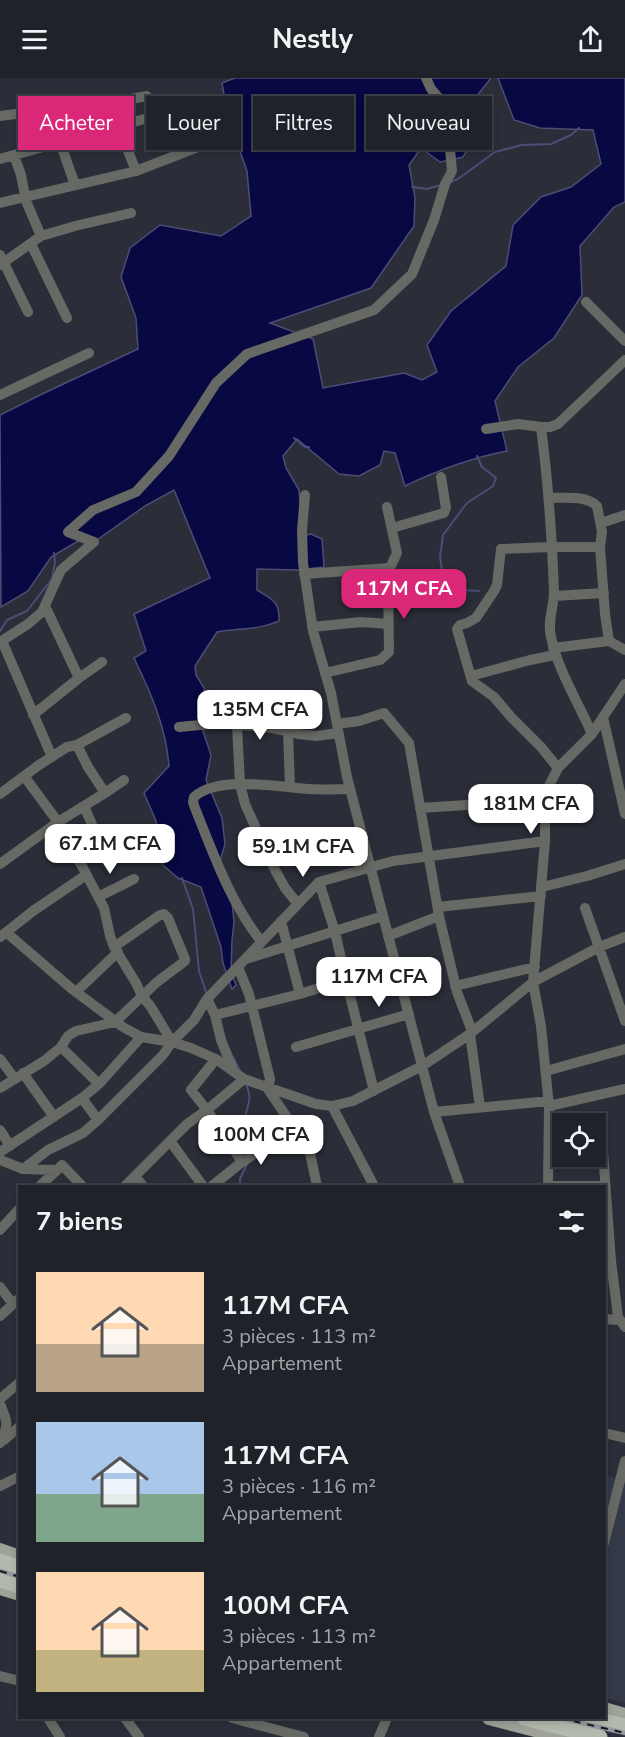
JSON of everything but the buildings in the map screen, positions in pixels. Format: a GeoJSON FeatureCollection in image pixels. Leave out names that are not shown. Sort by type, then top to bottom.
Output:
{"type":"FeatureCollection","features":[{"type":"Feature","properties":{"kind":"highway"},"geometry":{"type":"LineString","coordinates":[[0,1562],[18,1567]]}},
{"type":"Feature","properties":{"kind":"highway"},"geometry":{"type":"LineString","coordinates":[[0,1580],[18,1585]]}},
{"type":"Feature","properties":{"kind":"highway"},"geometry":{"type":"LineString","coordinates":[[528,1719],[600,1737]]}},
{"type":"Feature","properties":{"kind":"highway"},"geometry":{"type":"LineString","coordinates":[[595,1719],[625,1726]]}},
{"type":"Feature","properties":{"kind":"main road"},"geometry":{"type":"LineString","coordinates":[[0,1550],[18,1556]]}},
{"type":"Feature","properties":{"kind":"main road"},"geometry":{"type":"LineString","coordinates":[[0,1588],[18,1593]]}},
{"type":"Feature","properties":{"kind":"main road"},"geometry":{"type":"LineString","coordinates":[[606,1710],[625,1715]]}},
{"type":"Feature","properties":{"kind":"main road"},"geometry":{"type":"LineString","coordinates":[[493,1719],[562,1737]]}},
{"type":"Feature","properties":{"kind":"street"},"geometry":{"type":"LineString","coordinates":[[52,757],[1,641],[42,612],[61,570],[94,542],[68,532],[93,510],[136,492],[169,456],[216,383],[247,354],[374,310],[412,274],[434,220],[445,184],[452,171],[446,106],[430,89],[426,78]]}},
{"type":"Feature","properties":{"kind":"street"},"geometry":{"type":"LineString","coordinates":[[0,116],[77,108],[146,96]]}},
{"type":"Feature","properties":{"kind":"street"},"geometry":{"type":"LineString","coordinates":[[0,159],[32,150]]}},
{"type":"Feature","properties":{"kind":"street"},"geometry":{"type":"LineString","coordinates":[[63,150],[75,185]]}},
{"type":"Feature","properties":{"kind":"street"},"geometry":{"type":"LineString","coordinates":[[128,150],[136,171]]}},
{"type":"Feature","properties":{"kind":"street"},"geometry":{"type":"LineString","coordinates":[[0,203],[136,171],[190,150]]}},
{"type":"Feature","properties":{"kind":"street"},"geometry":{"type":"LineString","coordinates":[[14,155],[25,197],[41,236]]}},
{"type":"Feature","properties":{"kind":"street"},"geometry":{"type":"LineString","coordinates":[[28,312],[1,261],[41,236],[131,213]]}},
{"type":"Feature","properties":{"kind":"street"},"geometry":{"type":"LineString","coordinates":[[31,244],[67,318]]}},
{"type":"Feature","properties":{"kind":"street"},"geometry":{"type":"LineString","coordinates":[[586,302],[625,341]]}},
{"type":"Feature","properties":{"kind":"street"},"geometry":{"type":"LineString","coordinates":[[0,395],[89,353]]}},
{"type":"Feature","properties":{"kind":"street"},"geometry":{"type":"LineString","coordinates":[[486,429],[518,424],[550,427],[558,424],[625,360]]}},
{"type":"Feature","properties":{"kind":"street"},"geometry":{"type":"LineString","coordinates":[[541,427],[549,498],[554,596],[550,635],[554,652],[592,734]]}},
{"type":"Feature","properties":{"kind":"street"},"geometry":{"type":"LineString","coordinates":[[392,528],[444,513],[446,508],[441,477]]}},
{"type":"Feature","properties":{"kind":"street"},"geometry":{"type":"LineString","coordinates":[[305,495],[302,530],[304,574],[312,627],[331,693],[350,789],[434,1112],[460,1185]]}},
{"type":"Feature","properties":{"kind":"street"},"geometry":{"type":"LineString","coordinates":[[549,498],[580,499],[594,502],[597,506],[601,523],[600,547],[609,641]]}},
{"type":"Feature","properties":{"kind":"street"},"geometry":{"type":"LineString","coordinates":[[325,673],[383,658],[389,652],[388,580],[390,568],[397,553],[387,507]]}},
{"type":"Feature","properties":{"kind":"street"},"geometry":{"type":"LineString","coordinates":[[601,523],[625,515]]}},
{"type":"Feature","properties":{"kind":"street"},"geometry":{"type":"LineString","coordinates":[[558,768],[494,697],[472,681],[458,626],[476,618],[494,591],[497,585],[501,549],[600,547]]}},
{"type":"Feature","properties":{"kind":"street"},"geometry":{"type":"LineString","coordinates":[[304,574],[390,568]]}},
{"type":"Feature","properties":{"kind":"street"},"geometry":{"type":"LineString","coordinates":[[554,596],[604,593]]}},
{"type":"Feature","properties":{"kind":"street"},"geometry":{"type":"LineString","coordinates":[[45,606],[79,678]]}},
{"type":"Feature","properties":{"kind":"street"},"geometry":{"type":"LineString","coordinates":[[312,627],[361,622],[389,624]]}},
{"type":"Feature","properties":{"kind":"street"},"geometry":{"type":"LineString","coordinates":[[471,676],[554,652],[609,641],[625,650]]}},
{"type":"Feature","properties":{"kind":"street"},"geometry":{"type":"LineString","coordinates":[[33,715],[102,662]]}},
{"type":"Feature","properties":{"kind":"street"},"geometry":{"type":"LineString","coordinates":[[548,1185],[549,1103],[541,1026],[533,982],[542,892],[545,794],[558,768],[592,734],[625,684]]}},
{"type":"Feature","properties":{"kind":"street"},"geometry":{"type":"LineString","coordinates":[[179,728],[221,723],[317,735],[384,713],[409,743],[428,857],[455,986],[471,1032],[480,1107]]}},
{"type":"Feature","properties":{"kind":"street"},"geometry":{"type":"LineString","coordinates":[[0,794],[71,745],[77,745],[126,717]]}},
{"type":"Feature","properties":{"kind":"street"},"geometry":{"type":"LineString","coordinates":[[603,717],[625,814]]}},
{"type":"Feature","properties":{"kind":"street"},"geometry":{"type":"LineString","coordinates":[[237,725],[240,784],[245,804],[274,868],[285,888],[298,904]]}},
{"type":"Feature","properties":{"kind":"street"},"geometry":{"type":"LineString","coordinates":[[288,732],[290,787]]}},
{"type":"Feature","properties":{"kind":"street"},"geometry":{"type":"LineString","coordinates":[[77,745],[105,793]]}},
{"type":"Feature","properties":{"kind":"street"},"geometry":{"type":"LineString","coordinates":[[24,776],[86,875],[104,908],[110,936],[116,949],[142,996],[152,1008],[172,1042]]}},
{"type":"Feature","properties":{"kind":"street"},"geometry":{"type":"LineString","coordinates":[[0,864],[124,780]]}},
{"type":"Feature","properties":{"kind":"street"},"geometry":{"type":"LineString","coordinates":[[261,941],[250,927],[218,865],[193,802],[196,795],[206,790],[240,784],[307,789],[350,789]]}},
{"type":"Feature","properties":{"kind":"street"},"geometry":{"type":"LineString","coordinates":[[420,808],[482,804],[545,794]]}},
{"type":"Feature","properties":{"kind":"street"},"geometry":{"type":"LineString","coordinates":[[84,806],[104,852]]}},
{"type":"Feature","properties":{"kind":"street"},"geometry":{"type":"LineString","coordinates":[[23,1169],[48,1150],[84,1133],[98,1120],[157,1061],[194,1020],[207,999],[319,882],[393,861],[545,841]]}},
{"type":"Feature","properties":{"kind":"street"},"geometry":{"type":"LineString","coordinates":[[388,936],[439,911],[542,892],[625,864]]}},
{"type":"Feature","properties":{"kind":"street"},"geometry":{"type":"LineString","coordinates":[[86,875],[33,910],[3,935],[115,1022],[141,1037],[172,1042],[208,1054],[244,1079],[267,1089],[316,1104],[332,1106],[353,1101],[422,1066],[471,1032],[533,982],[599,947],[625,938]]}},
{"type":"Feature","properties":{"kind":"street"},"geometry":{"type":"LineString","coordinates":[[98,897],[134,879]]}},
{"type":"Feature","properties":{"kind":"street"},"geometry":{"type":"LineString","coordinates":[[319,882],[336,932],[374,1091]]}},
{"type":"Feature","properties":{"kind":"street"},"geometry":{"type":"LineString","coordinates":[[585,908],[624,1016]]}},
{"type":"Feature","properties":{"kind":"street"},"geometry":{"type":"LineString","coordinates":[[0,1088],[44,1061],[61,1047],[68,1036],[76,1031],[115,1022],[166,974],[185,962],[184,954],[166,915],[160,915],[116,949],[76,992]]}},
{"type":"Feature","properties":{"kind":"street"},"geometry":{"type":"LineString","coordinates":[[242,963],[383,916]]}},
{"type":"Feature","properties":{"kind":"street"},"geometry":{"type":"LineString","coordinates":[[281,921],[300,994]]}},
{"type":"Feature","properties":{"kind":"street"},"geometry":{"type":"LineString","coordinates":[[242,963],[270,1080],[267,1089]]}},
{"type":"Feature","properties":{"kind":"street"},"geometry":{"type":"LineString","coordinates":[[215,1015],[300,994],[395,964]]}},
{"type":"Feature","properties":{"kind":"street"},"geometry":{"type":"LineString","coordinates":[[455,986],[535,967]]}},
{"type":"Feature","properties":{"kind":"street"},"geometry":{"type":"LineString","coordinates":[[207,999],[215,1015],[221,1040],[234,1072]]}},
{"type":"Feature","properties":{"kind":"street"},"geometry":{"type":"LineString","coordinates":[[296,1047],[409,1014]]}},
{"type":"Feature","properties":{"kind":"street"},"geometry":{"type":"LineString","coordinates":[[0,1152],[82,1098],[99,1084],[141,1037]]}},
{"type":"Feature","properties":{"kind":"street"},"geometry":{"type":"LineString","coordinates":[[61,1047],[99,1084]]}},
{"type":"Feature","properties":{"kind":"street"},"geometry":{"type":"LineString","coordinates":[[546,1071],[625,1049]]}},
{"type":"Feature","properties":{"kind":"street"},"geometry":{"type":"LineString","coordinates":[[0,1059],[19,1076],[54,1117]]}},
{"type":"Feature","properties":{"kind":"street"},"geometry":{"type":"LineString","coordinates":[[216,1059],[191,1089],[242,1162]]}},
{"type":"Feature","properties":{"kind":"street"},"geometry":{"type":"LineString","coordinates":[[126,1185],[187,1124],[244,1079]]}},
{"type":"Feature","properties":{"kind":"street"},"geometry":{"type":"LineString","coordinates":[[267,1089],[308,1144],[317,1185]]}},
{"type":"Feature","properties":{"kind":"street"},"geometry":{"type":"LineString","coordinates":[[434,1112],[549,1103],[625,1089]]}},
{"type":"Feature","properties":{"kind":"street"},"geometry":{"type":"LineString","coordinates":[[82,1098],[98,1120]]}},
{"type":"Feature","properties":{"kind":"street"},"geometry":{"type":"LineString","coordinates":[[332,1106],[373,1185]]}},
{"type":"Feature","properties":{"kind":"street"},"geometry":{"type":"LineString","coordinates":[[0,1130],[10,1146]]}},
{"type":"Feature","properties":{"kind":"street"},"geometry":{"type":"LineString","coordinates":[[213,1185],[260,1150],[302,1134]]}},
{"type":"Feature","properties":{"kind":"street"},"geometry":{"type":"LineString","coordinates":[[170,1141],[203,1185]]}},
{"type":"Feature","properties":{"kind":"street"},"geometry":{"type":"LineString","coordinates":[[0,1160],[23,1169],[57,1170]]}},
{"type":"Feature","properties":{"kind":"street"},"geometry":{"type":"LineString","coordinates":[[41,1185],[62,1165],[81,1185]]}},
{"type":"Feature","properties":{"kind":"street"},"geometry":{"type":"LineString","coordinates":[[604,1167],[605,1185]]}},
{"type":"Feature","properties":{"kind":"street"},"geometry":{"type":"LineString","coordinates":[[135,1176],[142,1185]]}},
{"type":"Feature","properties":{"kind":"street"},"geometry":{"type":"LineString","coordinates":[[606,1198],[611,1261],[622,1324],[606,1320]]}},
{"type":"Feature","properties":{"kind":"street"},"geometry":{"type":"LineString","coordinates":[[0,1230],[18,1210]]}},
{"type":"Feature","properties":{"kind":"street"},"geometry":{"type":"LineString","coordinates":[[0,1287],[16,1301],[0,1316]]}},
{"type":"Feature","properties":{"kind":"street"},"geometry":{"type":"LineString","coordinates":[[0,1400],[18,1384]]}},
{"type":"Feature","properties":{"kind":"street"},"geometry":{"type":"LineString","coordinates":[[0,1404],[8,1422],[0,1443]]}},
{"type":"Feature","properties":{"kind":"street"},"geometry":{"type":"LineString","coordinates":[[0,1443],[18,1428]]}},
{"type":"Feature","properties":{"kind":"street"},"geometry":{"type":"LineString","coordinates":[[606,1433],[625,1438]]}},
{"type":"Feature","properties":{"kind":"street"},"geometry":{"type":"LineString","coordinates":[[606,1535],[625,1461]]}},
{"type":"Feature","properties":{"kind":"street"},"geometry":{"type":"LineString","coordinates":[[0,1486],[18,1477]]}},
{"type":"Feature","properties":{"kind":"street"},"geometry":{"type":"LineString","coordinates":[[0,1676],[18,1680]]}},
{"type":"Feature","properties":{"kind":"street"},"geometry":{"type":"LineString","coordinates":[[49,1719],[60,1737]]}},
{"type":"Feature","properties":{"kind":"street"},"geometry":{"type":"LineString","coordinates":[[127,1719],[139,1737]]}},
{"type":"Feature","properties":{"kind":"street"},"geometry":{"type":"LineString","coordinates":[[236,1719],[304,1737]]}},
{"type":"Feature","properties":{"kind":"street"},"geometry":{"type":"LineString","coordinates":[[379,1737],[387,1719]]}},
{"type":"Feature","properties":{"kind":"shaded area"},"geometry":{"type":"Polygon","coordinates":[[[235,78],[491,78],[477,96],[366,96],[366,150],[420,150],[409,165],[415,198],[414,226],[371,288],[270,323],[313,339],[323,388],[404,373],[422,380],[437,372],[427,345],[451,311],[506,266],[513,225],[541,197],[571,187],[601,164],[593,130],[540,128],[514,120],[498,78],[625,78],[625,202],[614,207],[580,246],[582,295],[554,338],[518,367],[495,401],[507,451],[455,465],[405,486],[395,453],[384,451],[380,465],[359,476],[339,474],[297,439],[283,456],[286,468],[299,490],[302,536],[311,534],[322,539],[324,567],[298,570],[257,569],[257,590],[274,602],[278,609],[279,621],[256,627],[217,632],[195,666],[196,675],[204,688],[206,699],[200,722],[211,755],[206,780],[222,818],[225,844],[220,861],[232,903],[234,922],[231,973],[236,985],[232,989],[201,887],[178,878],[163,865],[156,821],[144,793],[169,766],[165,738],[157,710],[134,658],[146,651],[134,614],[210,578],[174,490],[145,506],[94,542],[78,541],[51,557],[28,591],[1,607],[0,415],[138,349],[136,318],[121,277],[130,248],[160,225],[221,236],[251,216],[247,171],[240,150],[241,96],[224,96],[222,83],[235,78]]]}},
{"type":"Feature","properties":{"kind":"shaded area"},"geometry":{"type":"Polygon","coordinates":[[[424,150],[467,150],[463,157],[440,162],[424,150]]]}},
{"type":"Feature","properties":{"kind":"shaded area"},"geometry":{"type":"Polygon","coordinates":[[[606,1475],[625,1480],[625,1703],[606,1698],[606,1475]]]}},
{"type":"Feature","properties":{"kind":"waterway"},"geometry":{"type":"LineString","coordinates":[[450,182],[458,179],[495,152],[522,145],[551,144],[571,135],[579,128]]}},
{"type":"Feature","properties":{"kind":"waterway"},"geometry":{"type":"LineString","coordinates":[[412,187],[427,189],[441,185]]}},
{"type":"Feature","properties":{"kind":"waterway"},"geometry":{"type":"LineString","coordinates":[[294,438],[305,447],[309,447]]}},
{"type":"Feature","properties":{"kind":"waterway"},"geometry":{"type":"LineString","coordinates":[[477,456],[482,467],[496,478],[493,486],[467,503],[443,535],[440,557],[444,583],[461,590],[479,591]]}},
{"type":"Feature","properties":{"kind":"waterway"},"geometry":{"type":"LineString","coordinates":[[0,631],[7,620],[27,611],[52,579],[54,553]]}},
{"type":"Feature","properties":{"kind":"waterway"},"geometry":{"type":"LineString","coordinates":[[182,878],[193,909],[199,971],[207,995]]}},
{"type":"Feature","properties":{"kind":"waterway"},"geometry":{"type":"LineString","coordinates":[[233,1057],[240,1071]]}},
{"type":"Feature","properties":{"kind":"waterway"},"geometry":{"type":"LineString","coordinates":[[246,1084],[249,1097],[246,1123],[252,1150]]}},
{"type":"Feature","properties":{"kind":"waterway"},"geometry":{"type":"LineString","coordinates":[[240,1185],[240,1179],[247,1164]]}},
{"type":"Feature","properties":{"kind":"railway"},"geometry":{"type":"LineString","coordinates":[[0,1571],[18,1576]]}},
{"type":"Feature","properties":{"kind":"railway"},"geometry":{"type":"LineString","coordinates":[[564,1719],[625,1733]]}}]}
